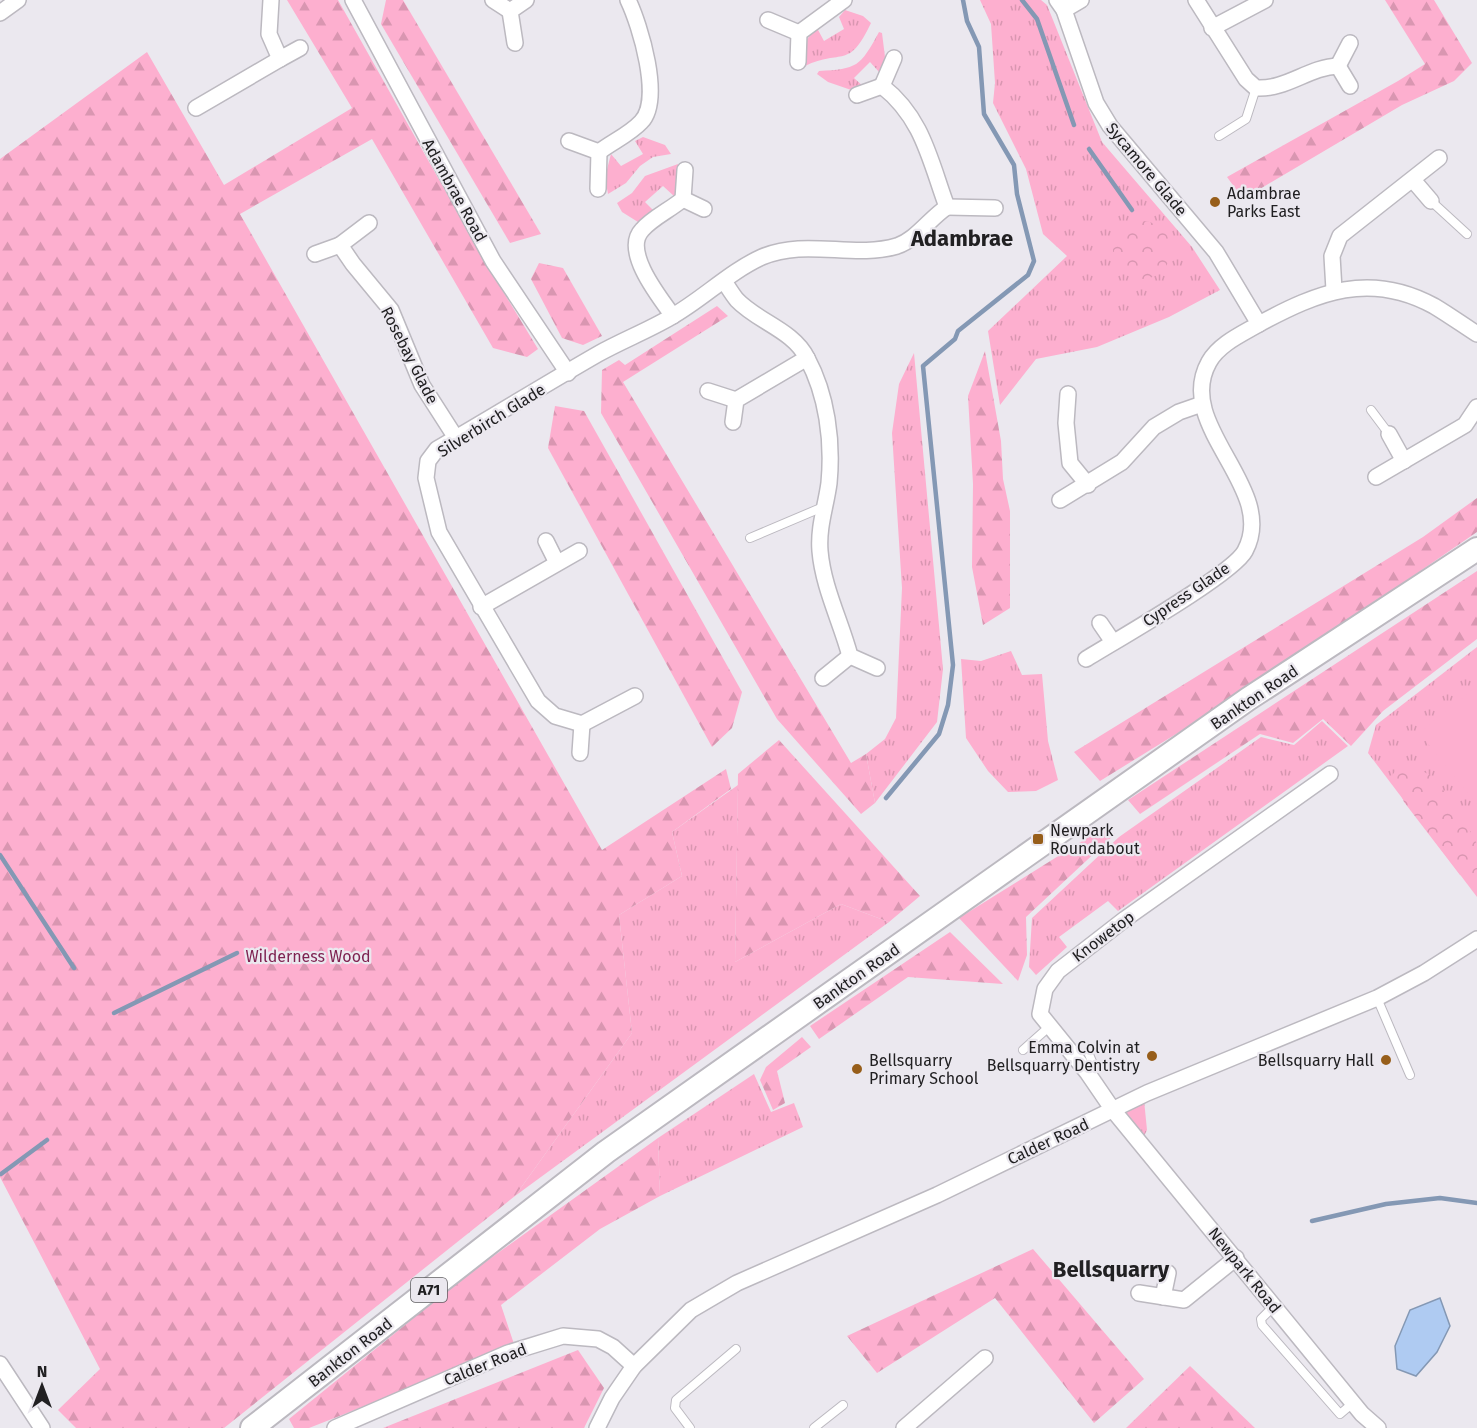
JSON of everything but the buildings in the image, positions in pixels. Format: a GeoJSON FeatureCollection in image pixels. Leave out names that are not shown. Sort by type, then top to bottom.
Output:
{"type":"FeatureCollection","features":[{"type":"Feature","properties":{"kind":"main road","name":"Bankton Road"},"geometry":{"type":"LineString","coordinates":[[252,1428],[616,1145],[1248,699],[1477,549]]}},
{"type":"Feature","properties":{"kind":"street"},"geometry":{"type":"LineString","coordinates":[[0,13],[18,0]]}},
{"type":"Feature","properties":{"kind":"street"},"geometry":{"type":"LineString","coordinates":[[271,0],[269,34],[280,58]]}},
{"type":"Feature","properties":{"kind":"street","name":"Adambrae Road"},"geometry":{"type":"LineString","coordinates":[[353,0],[493,261],[568,373]]}},
{"type":"Feature","properties":{"kind":"street"},"geometry":{"type":"LineString","coordinates":[[493,0],[510,11],[515,43]]}},
{"type":"Feature","properties":{"kind":"street"},"geometry":{"type":"LineString","coordinates":[[510,11],[526,0]]}},
{"type":"Feature","properties":{"kind":"street"},"geometry":{"type":"LineString","coordinates":[[599,152],[641,123],[649,112],[646,52],[628,0]]}},
{"type":"Feature","properties":{"kind":"street"},"geometry":{"type":"LineString","coordinates":[[799,33],[844,0]]}},
{"type":"Feature","properties":{"kind":"street","name":"Sycamore Glade"},"geometry":{"type":"LineString","coordinates":[[1081,0],[1061,5],[1096,103],[1110,126],[1194,225],[1233,278],[1259,324]]}},
{"type":"Feature","properties":{"kind":"street"},"geometry":{"type":"LineString","coordinates":[[1196,0],[1246,79],[1256,88],[1280,86],[1327,67],[1338,66]]}},
{"type":"Feature","properties":{"kind":"street"},"geometry":{"type":"LineString","coordinates":[[1212,28],[1265,0]]}},
{"type":"Feature","properties":{"kind":"street"},"geometry":{"type":"LineString","coordinates":[[768,20],[799,33]]}},
{"type":"Feature","properties":{"kind":"street"},"geometry":{"type":"LineString","coordinates":[[798,62],[799,33]]}},
{"type":"Feature","properties":{"kind":"street"},"geometry":{"type":"LineString","coordinates":[[1338,66],[1350,43]]}},
{"type":"Feature","properties":{"kind":"street"},"geometry":{"type":"LineString","coordinates":[[196,108],[300,48]]}},
{"type":"Feature","properties":{"kind":"street"},"geometry":{"type":"LineString","coordinates":[[857,95],[882,86],[894,58]]}},
{"type":"Feature","properties":{"kind":"street"},"geometry":{"type":"LineString","coordinates":[[1338,66],[1350,86]]}},
{"type":"Feature","properties":{"kind":"street"},"geometry":{"type":"LineString","coordinates":[[882,86],[899,100],[912,116],[921,133],[947,207],[995,207]]}},
{"type":"Feature","properties":{"kind":"street"},"geometry":{"type":"LineString","coordinates":[[569,141],[599,152]]}},
{"type":"Feature","properties":{"kind":"street"},"geometry":{"type":"LineString","coordinates":[[598,189],[599,152]]}},
{"type":"Feature","properties":{"kind":"street"},"geometry":{"type":"LineString","coordinates":[[1334,290],[1332,256],[1340,236],[1439,158]]}},
{"type":"Feature","properties":{"kind":"street"},"geometry":{"type":"LineString","coordinates":[[673,316],[642,267],[636,253],[635,242],[641,230],[683,199],[685,170]]}},
{"type":"Feature","properties":{"kind":"street"},"geometry":{"type":"LineString","coordinates":[[1413,180],[1431,201]]}},
{"type":"Feature","properties":{"kind":"street"},"geometry":{"type":"LineString","coordinates":[[683,199],[704,209]]}},
{"type":"Feature","properties":{"kind":"street","name":"Silverbirch Glade"},"geometry":{"type":"LineString","coordinates":[[582,724],[555,716],[538,701],[481,607],[440,532],[426,478],[428,461],[437,449],[598,354],[673,316],[764,256],[797,247],[879,249],[899,245],[947,207]]}},
{"type":"Feature","properties":{"kind":"street"},"geometry":{"type":"LineString","coordinates":[[315,254],[340,244],[369,224]]}},
{"type":"Feature","properties":{"kind":"street","name":"Rosebay Glade"},"geometry":{"type":"LineString","coordinates":[[340,244],[352,264],[391,310],[422,384],[456,438]]}},
{"type":"Feature","properties":{"kind":"street"},"geometry":{"type":"LineString","coordinates":[[724,281],[738,300],[784,333],[807,357],[827,413],[830,455],[829,484],[823,507],[820,551],[828,589],[841,621],[850,656]]}},
{"type":"Feature","properties":{"kind":"street","name":"Cypress Glade"},"geometry":{"type":"LineString","coordinates":[[1086,659],[1221,573],[1244,554],[1250,539],[1250,512],[1238,475],[1213,434],[1202,404],[1202,382],[1209,361],[1228,342],[1288,308],[1334,290],[1358,287],[1395,292],[1432,305],[1477,334]]}},
{"type":"Feature","properties":{"kind":"street"},"geometry":{"type":"LineString","coordinates":[[732,422],[736,400],[807,357]]}},
{"type":"Feature","properties":{"kind":"street"},"geometry":{"type":"LineString","coordinates":[[708,391],[736,400]]}},
{"type":"Feature","properties":{"kind":"street"},"geometry":{"type":"LineString","coordinates":[[1068,393],[1066,423],[1070,463],[1088,485]]}},
{"type":"Feature","properties":{"kind":"street"},"geometry":{"type":"LineString","coordinates":[[1060,500],[1088,485],[1122,462],[1154,427],[1179,412],[1202,404]]}},
{"type":"Feature","properties":{"kind":"street"},"geometry":{"type":"LineString","coordinates":[[1376,477],[1465,425],[1477,407]]}},
{"type":"Feature","properties":{"kind":"street"},"geometry":{"type":"LineString","coordinates":[[1389,434],[1404,461]]}},
{"type":"Feature","properties":{"kind":"street"},"geometry":{"type":"LineString","coordinates":[[546,542],[557,563]]}},
{"type":"Feature","properties":{"kind":"street"},"geometry":{"type":"LineString","coordinates":[[481,607],[579,551]]}},
{"type":"Feature","properties":{"kind":"street"},"geometry":{"type":"LineString","coordinates":[[1100,623],[1113,642]]}},
{"type":"Feature","properties":{"kind":"street"},"geometry":{"type":"LineString","coordinates":[[850,656],[878,668]]}},
{"type":"Feature","properties":{"kind":"street"},"geometry":{"type":"LineString","coordinates":[[823,678],[850,656]]}},
{"type":"Feature","properties":{"kind":"street"},"geometry":{"type":"LineString","coordinates":[[580,753],[582,724],[635,696]]}},
{"type":"Feature","properties":{"kind":"street","name":"Knowetop"},"geometry":{"type":"LineString","coordinates":[[1113,1110],[1088,1072],[1040,1014],[1045,989],[1058,970],[1125,919],[1282,802],[1330,774]]}},
{"type":"Feature","properties":{"kind":"street","name":"Calder Road"},"geometry":{"type":"LineString","coordinates":[[597,1428],[612,1398],[634,1366],[691,1310],[737,1283],[937,1195],[1147,1093],[1377,998],[1424,973],[1477,939]]}},
{"type":"Feature","properties":{"kind":"street","name":"Newpark Road"},"geometry":{"type":"LineString","coordinates":[[1113,1110],[1353,1403],[1378,1428]]}},
{"type":"Feature","properties":{"kind":"street"},"geometry":{"type":"LineString","coordinates":[[1139,1293],[1184,1300],[1236,1258]]}},
{"type":"Feature","properties":{"kind":"street"},"geometry":{"type":"LineString","coordinates":[[1163,1297],[1168,1273]]}},
{"type":"Feature","properties":{"kind":"street","name":"Calder Road"},"geometry":{"type":"LineString","coordinates":[[335,1428],[508,1353],[563,1336],[598,1339],[613,1347],[634,1366]]}},
{"type":"Feature","properties":{"kind":"street"},"geometry":{"type":"LineString","coordinates":[[904,1428],[985,1358]]}},
{"type":"Feature","properties":{"kind":"street"},"geometry":{"type":"LineString","coordinates":[[2,1369],[42,1428]]}},
{"type":"Feature","properties":{"kind":"lane"},"geometry":{"type":"LineString","coordinates":[[1219,136],[1246,119],[1256,88]]}},
{"type":"Feature","properties":{"kind":"lane"},"geometry":{"type":"LineString","coordinates":[[1431,201],[1467,234]]}},
{"type":"Feature","properties":{"kind":"lane"},"geometry":{"type":"LineString","coordinates":[[1371,411],[1389,434]]}},
{"type":"Feature","properties":{"kind":"lane"},"geometry":{"type":"LineString","coordinates":[[750,538],[823,507]]}},
{"type":"Feature","properties":{"kind":"lane"},"geometry":{"type":"LineString","coordinates":[[1377,998],[1410,1076]]}},
{"type":"Feature","properties":{"kind":"lane"},"geometry":{"type":"LineString","coordinates":[[1023,1050],[1050,1026]]}},
{"type":"Feature","properties":{"kind":"lane"},"geometry":{"type":"LineString","coordinates":[[1088,1052],[1093,1064],[1088,1072]]}},
{"type":"Feature","properties":{"kind":"lane"},"geometry":{"type":"LineString","coordinates":[[1275,1305],[1261,1319],[1262,1325],[1340,1414],[1353,1403]]}},
{"type":"Feature","properties":{"kind":"lane"},"geometry":{"type":"LineString","coordinates":[[690,1428],[675,1408],[676,1400],[736,1349]]}},
{"type":"Feature","properties":{"kind":"lane"},"geometry":{"type":"LineString","coordinates":[[814,1428],[843,1405]]}},
{"type":"Feature","properties":{"kind":"green space","name":"Wilderness Wood"},"geometry":{"type":"Polygon","coordinates":[[[287,0],[338,0],[487,265],[538,349],[527,357],[493,348],[372,139],[240,214],[602,850],[726,769],[731,789],[672,832],[682,876],[619,915],[632,1033],[515,1196],[224,1428],[76,1428],[58,1410],[100,1369],[0,1177],[0,159],[147,52],[224,185],[352,108],[287,0]]]}},
{"type":"Feature","properties":{"kind":"green space"},"geometry":{"type":"Polygon","coordinates":[[[386,0],[403,0],[541,234],[510,243],[381,24],[386,0]]]}},
{"type":"Feature","properties":{"kind":"green space"},"geometry":{"type":"Polygon","coordinates":[[[980,0],[1041,0],[1047,5],[1102,142],[1192,247],[1220,290],[1169,317],[1097,347],[1036,359],[1000,405],[988,331],[1067,256],[1043,234],[1026,169],[993,103],[995,83],[991,24],[980,0]]]}},
{"type":"Feature","properties":{"kind":"green space"},"geometry":{"type":"Polygon","coordinates":[[[1385,0],[1434,0],[1472,63],[1454,81],[1402,105],[1243,199],[1227,177],[1425,64],[1385,0]]]}},
{"type":"Feature","properties":{"kind":"green space"},"geometry":{"type":"Polygon","coordinates":[[[845,10],[863,16],[871,23],[863,38],[850,53],[844,56],[805,66],[803,50],[809,36],[817,28],[824,41],[844,29],[839,17],[845,10]]]}},
{"type":"Feature","properties":{"kind":"green space"},"geometry":{"type":"Polygon","coordinates":[[[879,32],[882,33],[885,57],[880,73],[870,62],[854,78],[864,87],[857,92],[828,82],[817,74],[819,71],[842,69],[856,64],[867,53],[879,32]]]}},
{"type":"Feature","properties":{"kind":"green space"},"geometry":{"type":"Polygon","coordinates":[[[643,137],[665,145],[671,154],[653,157],[640,166],[626,183],[608,194],[605,177],[611,154],[621,166],[643,154],[635,141],[643,137]]]}},
{"type":"Feature","properties":{"kind":"green space"},"geometry":{"type":"Polygon","coordinates":[[[678,164],[679,180],[675,197],[663,186],[645,202],[658,215],[638,222],[622,212],[617,203],[632,193],[645,176],[678,164]]]}},
{"type":"Feature","properties":{"kind":"green space"},"geometry":{"type":"Polygon","coordinates":[[[1142,221],[1158,226],[1166,234],[1171,250],[1166,266],[1158,274],[1142,279],[1126,274],[1118,266],[1113,250],[1118,234],[1126,226],[1142,221]]]}},
{"type":"Feature","properties":{"kind":"green space"},"geometry":{"type":"Polygon","coordinates":[[[539,263],[563,268],[602,336],[583,345],[562,338],[531,279],[539,263]]]}},
{"type":"Feature","properties":{"kind":"green space"},"geometry":{"type":"Polygon","coordinates":[[[717,306],[728,316],[623,382],[851,763],[866,754],[875,803],[861,814],[777,719],[601,413],[602,370],[619,360],[625,365],[717,306]]]}},
{"type":"Feature","properties":{"kind":"green space"},"geometry":{"type":"Polygon","coordinates":[[[985,351],[1001,441],[1003,479],[1010,511],[1010,608],[983,625],[972,567],[973,484],[968,396],[985,351]]]}},
{"type":"Feature","properties":{"kind":"green space"},"geometry":{"type":"Polygon","coordinates":[[[914,353],[943,669],[937,722],[875,803],[866,754],[885,739],[896,718],[902,588],[892,433],[899,384],[914,353]]]}},
{"type":"Feature","properties":{"kind":"green space"},"geometry":{"type":"Polygon","coordinates":[[[555,406],[584,411],[742,692],[732,728],[712,747],[548,448],[555,406]]]}},
{"type":"Feature","properties":{"kind":"green space"},"geometry":{"type":"Polygon","coordinates":[[[1477,498],[1477,532],[1244,692],[1100,781],[1074,752],[1423,537],[1477,498]]]}},
{"type":"Feature","properties":{"kind":"green space"},"geometry":{"type":"Polygon","coordinates":[[[1477,571],[1477,639],[1383,711],[1351,746],[1323,719],[1293,743],[1260,734],[1140,814],[1128,800],[1477,571]]]}},
{"type":"Feature","properties":{"kind":"green space"},"geometry":{"type":"Polygon","coordinates":[[[1477,647],[1477,897],[1368,753],[1376,725],[1477,647]]]}},
{"type":"Feature","properties":{"kind":"green space"},"geometry":{"type":"Polygon","coordinates":[[[1011,651],[1022,675],[1042,674],[1048,741],[1058,780],[1036,791],[1008,792],[988,771],[966,738],[961,659],[981,661],[1011,651]]]}},
{"type":"Feature","properties":{"kind":"green space"},"geometry":{"type":"Polygon","coordinates":[[[1477,686],[1477,804],[1419,733],[1477,686]]]}},
{"type":"Feature","properties":{"kind":"green space"},"geometry":{"type":"Polygon","coordinates":[[[1322,721],[1348,746],[1118,911],[1108,901],[1059,937],[1067,947],[1036,975],[1029,967],[1032,918],[1119,837],[1261,737],[1294,745],[1322,721]]]}},
{"type":"Feature","properties":{"kind":"green space"},"geometry":{"type":"Polygon","coordinates":[[[779,740],[920,896],[889,922],[841,904],[735,962],[738,774],[779,740]]]}},
{"type":"Feature","properties":{"kind":"green space"},"geometry":{"type":"Polygon","coordinates":[[[1404,762],[1430,775],[1455,804],[1477,844],[1477,879],[1460,875],[1404,802],[1392,775],[1404,762]]]}},
{"type":"Feature","properties":{"kind":"green space"},"geometry":{"type":"Polygon","coordinates":[[[738,785],[735,962],[841,904],[889,922],[515,1196],[632,1033],[619,915],[682,876],[672,832],[738,785]]]}},
{"type":"Feature","properties":{"kind":"green space"},"geometry":{"type":"Polygon","coordinates":[[[1103,828],[1115,834],[1026,917],[1027,955],[1018,981],[959,918],[1103,828]]]}},
{"type":"Feature","properties":{"kind":"green space"},"geometry":{"type":"Polygon","coordinates":[[[950,932],[1003,984],[908,977],[819,1039],[810,1026],[950,932]]]}},
{"type":"Feature","properties":{"kind":"green space"},"geometry":{"type":"Polygon","coordinates":[[[802,1037],[811,1047],[777,1071],[785,1103],[773,1110],[760,1080],[766,1067],[802,1037]]]}},
{"type":"Feature","properties":{"kind":"green space"},"geometry":{"type":"Polygon","coordinates":[[[754,1074],[771,1112],[794,1103],[803,1127],[660,1196],[658,1138],[754,1074]]]}},
{"type":"Feature","properties":{"kind":"green space"},"geometry":{"type":"Polygon","coordinates":[[[1144,1100],[1147,1130],[1143,1138],[1122,1111],[1144,1100]]]}},
{"type":"Feature","properties":{"kind":"green space"},"geometry":{"type":"Polygon","coordinates":[[[658,1138],[660,1196],[600,1229],[501,1305],[515,1347],[309,1428],[294,1428],[289,1419],[463,1278],[658,1138]]]}},
{"type":"Feature","properties":{"kind":"green space"},"geometry":{"type":"Polygon","coordinates":[[[1033,1249],[1144,1379],[1094,1423],[995,1298],[877,1373],[847,1336],[1033,1249]]]}},
{"type":"Feature","properties":{"kind":"green space"},"geometry":{"type":"Polygon","coordinates":[[[578,1350],[604,1388],[584,1428],[383,1428],[578,1350]]]}},
{"type":"Feature","properties":{"kind":"green space"},"geometry":{"type":"Polygon","coordinates":[[[1190,1366],[1255,1428],[1126,1428],[1190,1366]]]}},
{"type":"Feature","properties":{"kind":"water"},"geometry":{"type":"Polygon","coordinates":[[[1440,1298],[1450,1326],[1437,1352],[1416,1376],[1397,1369],[1395,1346],[1410,1310],[1440,1298]]]}},
{"type":"Feature","properties":{"kind":"waterway"},"geometry":{"type":"LineString","coordinates":[[886,798],[939,734],[948,705],[953,665],[923,366],[955,339],[958,331],[1028,275],[1034,261],[1017,194],[1014,165],[984,114],[979,47],[967,21],[963,0]]}},
{"type":"Feature","properties":{"kind":"waterway"},"geometry":{"type":"LineString","coordinates":[[1022,0],[1037,19],[1074,125]]}},
{"type":"Feature","properties":{"kind":"waterway"},"geometry":{"type":"LineString","coordinates":[[1089,149],[1132,210]]}},
{"type":"Feature","properties":{"kind":"waterway"},"geometry":{"type":"LineString","coordinates":[[0,855],[74,968]]}},
{"type":"Feature","properties":{"kind":"waterway"},"geometry":{"type":"LineString","coordinates":[[114,1013],[237,953]]}},
{"type":"Feature","properties":{"kind":"waterway"},"geometry":{"type":"LineString","coordinates":[[1,1174],[47,1140]]}},
{"type":"Feature","properties":{"kind":"waterway"},"geometry":{"type":"LineString","coordinates":[[1312,1221],[1386,1204],[1440,1198],[1477,1203]]}},
{"type":"Feature","properties":{"kind":"place","name":"Adambrae Parks East"},"geometry":{"type":"Point","coordinates":[1215,202]}},
{"type":"Feature","properties":{"kind":"place","name":"Newpark Roundabout"},"geometry":{"type":"Point","coordinates":[1038,839]}},
{"type":"Feature","properties":{"kind":"place","name":"Emma Colvin at Bellsquarry Dentistry"},"geometry":{"type":"Point","coordinates":[1152,1056]}},
{"type":"Feature","properties":{"kind":"place","name":"Bellsquarry Hall"},"geometry":{"type":"Point","coordinates":[1386,1060]}},
{"type":"Feature","properties":{"kind":"place","name":"Bellsquarry Primary School"},"geometry":{"type":"Point","coordinates":[857,1069]}},
{"type":"Feature","properties":{"kind":"district","name":"Adambrae"},"geometry":{"type":"Point","coordinates":[962,238]}},
{"type":"Feature","properties":{"kind":"district","name":"Bellsquarry"},"geometry":{"type":"Point","coordinates":[1111,1269]}}]}
